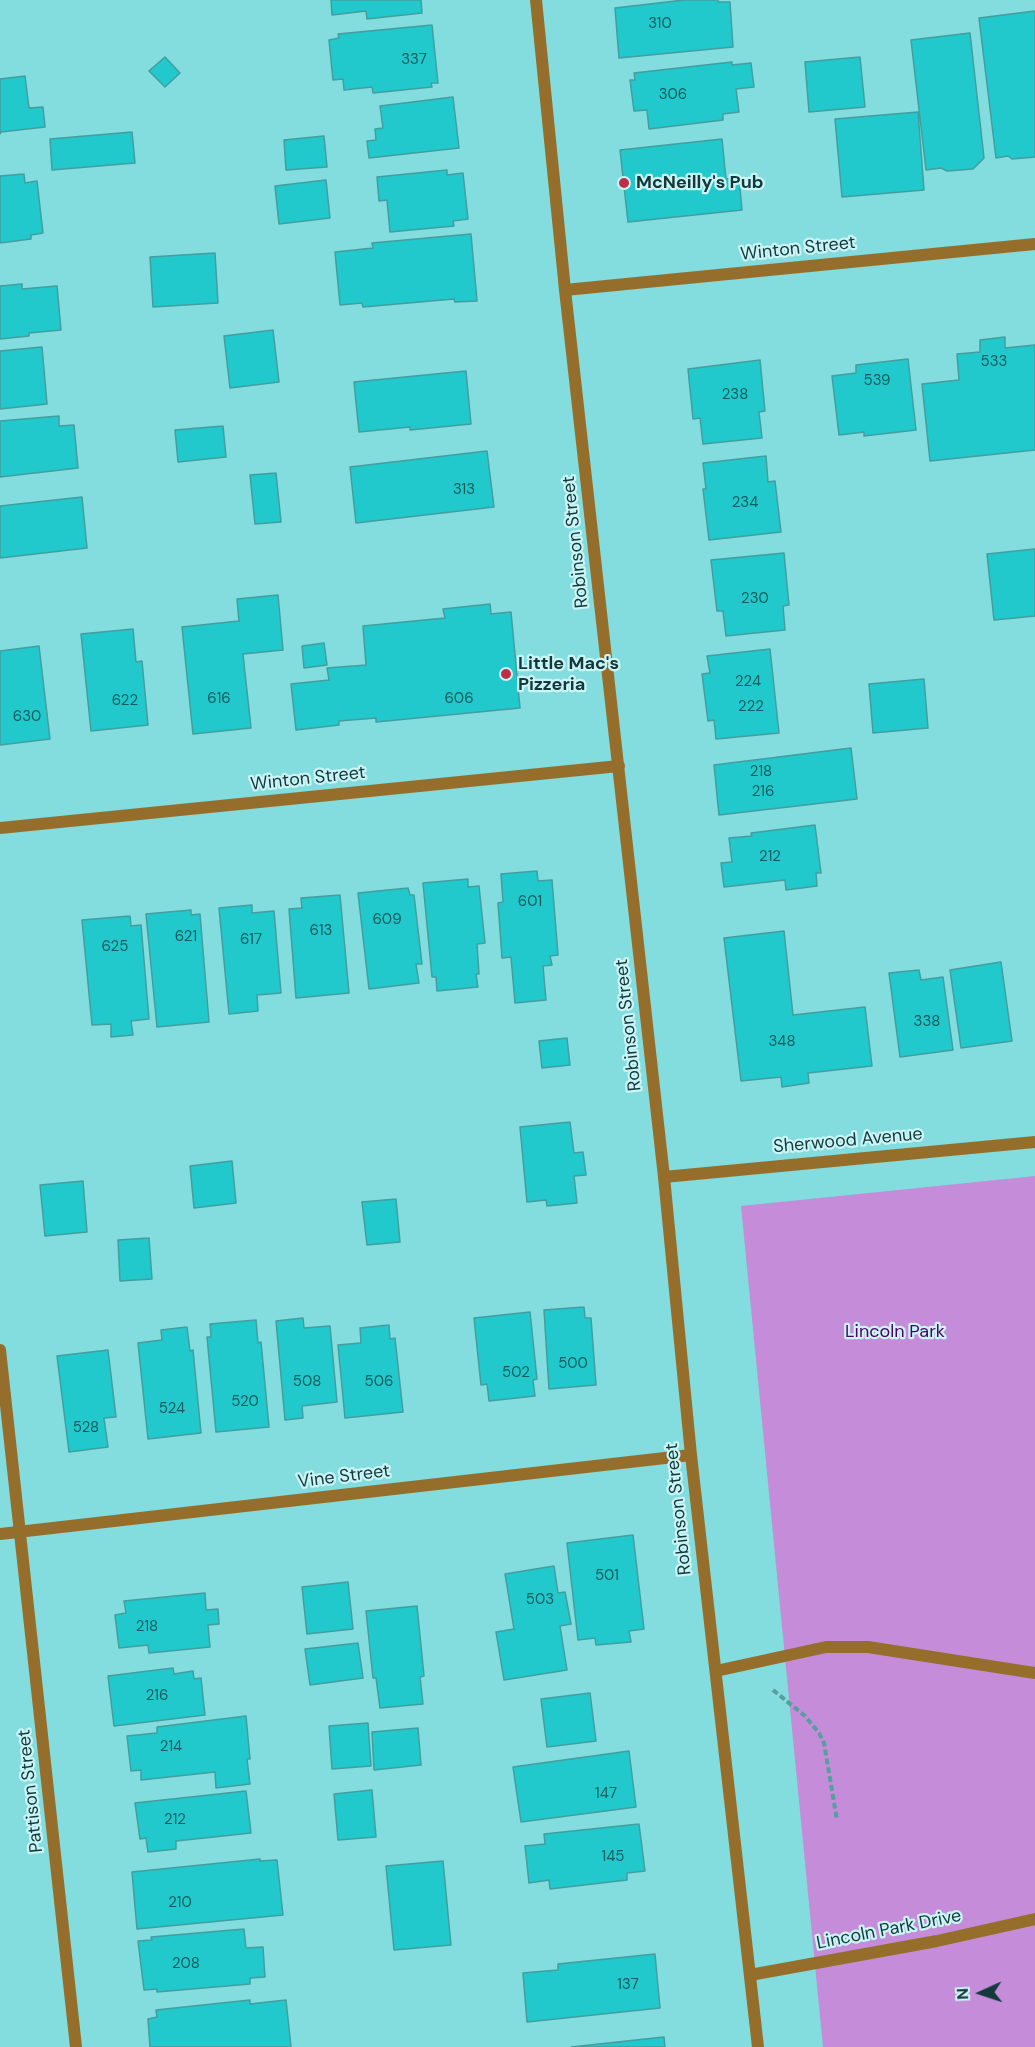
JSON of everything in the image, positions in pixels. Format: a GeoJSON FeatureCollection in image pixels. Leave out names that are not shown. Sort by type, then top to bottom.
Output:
{"type":"FeatureCollection","features":[{"type":"Feature","properties":{"kind":"street","name":"Robinson Street"},"geometry":{"type":"LineString","coordinates":[[536,0],[565,291],[664,1177],[691,1455],[758,2047]]}},
{"type":"Feature","properties":{"kind":"street","name":"Winton Street"},"geometry":{"type":"LineString","coordinates":[[565,291],[1035,244]]}},
{"type":"Feature","properties":{"kind":"street","name":"Winton Street"},"geometry":{"type":"LineString","coordinates":[[0,828],[619,766]]}},
{"type":"Feature","properties":{"kind":"street","name":"Sherwood Avenue"},"geometry":{"type":"LineString","coordinates":[[664,1177],[1035,1142]]}},
{"type":"Feature","properties":{"kind":"street","name":"Pattison Street"},"geometry":{"type":"LineString","coordinates":[[0,1350],[76,2047]]}},
{"type":"Feature","properties":{"kind":"street","name":"Vine Street"},"geometry":{"type":"LineString","coordinates":[[0,1534],[691,1455]]}},
{"type":"Feature","properties":{"kind":"street"},"geometry":{"type":"LineString","coordinates":[[716,1671],[826,1647],[868,1647],[1035,1673]]}},
{"type":"Feature","properties":{"kind":"street","name":"Lincoln Park Drive"},"geometry":{"type":"LineString","coordinates":[[750,1975],[937,1941],[1035,1920]]}},
{"type":"Feature","properties":{"kind":"path"},"geometry":{"type":"LineString","coordinates":[[771,1688],[805,1716],[819,1733],[824,1743],[837,1820]]}},
{"type":"Feature","properties":{"kind":"green space","name":"Lincoln Park"},"geometry":{"type":"Polygon","coordinates":[[[1035,1176],[1035,2047],[823,2047],[741,1206],[1035,1176]]]}},
{"type":"Feature","properties":{"kind":"building"},"geometry":{"type":"Polygon","coordinates":[[[331,0],[421,0],[422,13],[367,19],[366,11],[332,15],[331,0]]]}},
{"type":"Feature","properties":{"kind":"building"},"geometry":{"type":"Polygon","coordinates":[[[684,0],[730,2],[733,47],[619,58],[615,8],[684,0]]]}},
{"type":"Feature","properties":{"kind":"building"},"geometry":{"type":"Polygon","coordinates":[[[1035,11],[1035,157],[996,158],[979,18],[1035,11]]]}},
{"type":"Feature","properties":{"kind":"building"},"geometry":{"type":"Polygon","coordinates":[[[432,25],[438,83],[431,83],[432,87],[373,93],[372,87],[344,90],[343,79],[333,80],[329,40],[339,38],[338,34],[432,25]]]}},
{"type":"Feature","properties":{"kind":"building"},"geometry":{"type":"Polygon","coordinates":[[[970,33],[984,158],[973,169],[926,170],[911,40],[970,33]]]}},
{"type":"Feature","properties":{"kind":"building"},"geometry":{"type":"Polygon","coordinates":[[[165,57],[180,73],[165,87],[149,71],[165,57]]]}},
{"type":"Feature","properties":{"kind":"building"},"geometry":{"type":"Polygon","coordinates":[[[860,57],[865,107],[809,112],[805,62],[860,57]]]}},
{"type":"Feature","properties":{"kind":"building"},"geometry":{"type":"Polygon","coordinates":[[[732,62],[732,65],[751,63],[754,87],[736,89],[739,112],[723,114],[723,120],[649,129],[647,110],[634,111],[630,80],[635,80],[634,73],[732,62]]]}},
{"type":"Feature","properties":{"kind":"building"},"geometry":{"type":"Polygon","coordinates":[[[25,76],[29,108],[43,107],[45,127],[1,132],[0,134],[0,79],[25,76]]]}},
{"type":"Feature","properties":{"kind":"building"},"geometry":{"type":"Polygon","coordinates":[[[453,97],[459,148],[369,158],[367,141],[376,140],[375,129],[383,128],[380,106],[453,97]]]}},
{"type":"Feature","properties":{"kind":"building"},"geometry":{"type":"Polygon","coordinates":[[[918,112],[924,190],[842,197],[835,119],[918,112]]]}},
{"type":"Feature","properties":{"kind":"building"},"geometry":{"type":"Polygon","coordinates":[[[132,132],[135,163],[52,170],[50,139],[132,132]]]}},
{"type":"Feature","properties":{"kind":"building"},"geometry":{"type":"Polygon","coordinates":[[[324,136],[327,167],[286,170],[284,140],[324,136]]]}},
{"type":"Feature","properties":{"kind":"building"},"geometry":{"type":"Polygon","coordinates":[[[722,139],[726,179],[739,178],[742,210],[628,222],[620,150],[722,139]]]}},
{"type":"Feature","properties":{"kind":"building"},"geometry":{"type":"Polygon","coordinates":[[[447,170],[447,175],[463,173],[468,219],[453,221],[454,226],[390,232],[387,200],[379,201],[377,177],[447,170]]]}},
{"type":"Feature","properties":{"kind":"building"},"geometry":{"type":"Polygon","coordinates":[[[24,174],[25,183],[37,181],[43,233],[31,235],[31,239],[0,243],[0,176],[24,174]]]}},
{"type":"Feature","properties":{"kind":"building"},"geometry":{"type":"Polygon","coordinates":[[[326,180],[330,218],[279,224],[275,186],[326,180]]]}},
{"type":"Feature","properties":{"kind":"building"},"geometry":{"type":"Polygon","coordinates":[[[471,234],[477,301],[455,302],[454,299],[363,307],[362,303],[340,305],[335,252],[373,248],[372,243],[471,234]]]}},
{"type":"Feature","properties":{"kind":"building"},"geometry":{"type":"Polygon","coordinates":[[[215,253],[218,303],[153,307],[150,257],[215,253]]]}},
{"type":"Feature","properties":{"kind":"building"},"geometry":{"type":"Polygon","coordinates":[[[22,284],[22,289],[57,286],[61,330],[0,339],[0,286],[22,284]]]}},
{"type":"Feature","properties":{"kind":"building"},"geometry":{"type":"Polygon","coordinates":[[[273,330],[279,382],[230,388],[224,336],[273,330]]]}},
{"type":"Feature","properties":{"kind":"building"},"geometry":{"type":"Polygon","coordinates":[[[1005,337],[1005,348],[1035,345],[1035,450],[930,461],[922,384],[959,380],[957,354],[980,352],[980,340],[1005,337]]]}},
{"type":"Feature","properties":{"kind":"building"},"geometry":{"type":"Polygon","coordinates":[[[42,347],[47,404],[0,409],[0,351],[42,347]]]}},
{"type":"Feature","properties":{"kind":"building"},"geometry":{"type":"Polygon","coordinates":[[[908,359],[916,430],[864,436],[864,432],[839,435],[832,376],[856,373],[856,365],[908,359]]]}},
{"type":"Feature","properties":{"kind":"building"},"geometry":{"type":"Polygon","coordinates":[[[760,360],[765,411],[759,412],[762,438],[703,444],[700,418],[693,419],[688,369],[760,360]]]}},
{"type":"Feature","properties":{"kind":"building"},"geometry":{"type":"Polygon","coordinates":[[[466,371],[471,424],[359,432],[354,382],[466,371]]]}},
{"type":"Feature","properties":{"kind":"building"},"geometry":{"type":"Polygon","coordinates":[[[59,416],[59,426],[74,425],[78,468],[0,477],[0,421],[59,416]]]}},
{"type":"Feature","properties":{"kind":"building"},"geometry":{"type":"Polygon","coordinates":[[[223,426],[226,457],[178,462],[175,430],[223,426]]]}},
{"type":"Feature","properties":{"kind":"building"},"geometry":{"type":"Polygon","coordinates":[[[487,451],[494,507],[356,523],[350,467],[487,451]]]}},
{"type":"Feature","properties":{"kind":"building"},"geometry":{"type":"Polygon","coordinates":[[[766,456],[768,482],[775,481],[781,532],[709,540],[703,489],[706,489],[703,463],[766,456]]]}},
{"type":"Feature","properties":{"kind":"building"},"geometry":{"type":"Polygon","coordinates":[[[276,473],[281,522],[255,524],[250,475],[276,473]]]}},
{"type":"Feature","properties":{"kind":"building"},"geometry":{"type":"Polygon","coordinates":[[[82,497],[87,548],[0,558],[0,506],[82,497]]]}},
{"type":"Feature","properties":{"kind":"building"},"geometry":{"type":"Polygon","coordinates":[[[1035,549],[1035,616],[994,620],[987,554],[1035,549]]]}},
{"type":"Feature","properties":{"kind":"building"},"geometry":{"type":"Polygon","coordinates":[[[784,553],[789,605],[783,606],[785,630],[726,636],[723,611],[717,611],[711,560],[784,553]]]}},
{"type":"Feature","properties":{"kind":"building"},"geometry":{"type":"Polygon","coordinates":[[[278,595],[283,650],[243,654],[251,728],[193,734],[182,627],[239,621],[237,599],[278,595]]]}},
{"type":"Feature","properties":{"kind":"building"},"geometry":{"type":"Polygon","coordinates":[[[490,604],[491,614],[511,612],[520,708],[376,722],[376,718],[339,721],[339,725],[296,730],[291,684],[329,680],[327,668],[366,665],[363,626],[445,618],[443,609],[490,604]]]}},
{"type":"Feature","properties":{"kind":"building"},"geometry":{"type":"Polygon","coordinates":[[[133,629],[136,662],[142,661],[148,725],[91,731],[81,634],[133,629]]]}},
{"type":"Feature","properties":{"kind":"building"},"geometry":{"type":"Polygon","coordinates":[[[324,643],[327,665],[304,668],[302,646],[324,643]]]}},
{"type":"Feature","properties":{"kind":"building"},"geometry":{"type":"Polygon","coordinates":[[[39,646],[50,739],[0,745],[0,651],[39,646]]]}},
{"type":"Feature","properties":{"kind":"building"},"geometry":{"type":"Polygon","coordinates":[[[770,649],[779,733],[716,739],[714,720],[708,721],[702,674],[710,673],[707,656],[770,649]]]}},
{"type":"Feature","properties":{"kind":"building"},"geometry":{"type":"Polygon","coordinates":[[[924,679],[928,728],[873,733],[869,684],[924,679]]]}},
{"type":"Feature","properties":{"kind":"building"},"geometry":{"type":"Polygon","coordinates":[[[851,748],[857,799],[719,815],[714,765],[851,748]]]}},
{"type":"Feature","properties":{"kind":"building"},"geometry":{"type":"Polygon","coordinates":[[[815,825],[821,873],[816,873],[817,886],[786,890],[785,880],[724,887],[721,863],[732,862],[729,838],[815,825]]]}},
{"type":"Feature","properties":{"kind":"building"},"geometry":{"type":"Polygon","coordinates":[[[537,871],[538,881],[552,880],[558,955],[550,956],[552,965],[543,966],[546,1000],[515,1003],[511,957],[502,958],[498,903],[503,902],[501,874],[537,871]]]}},
{"type":"Feature","properties":{"kind":"building"},"geometry":{"type":"Polygon","coordinates":[[[468,879],[468,887],[479,886],[485,943],[477,944],[478,987],[437,991],[436,977],[432,977],[423,883],[468,879]]]}},
{"type":"Feature","properties":{"kind":"building"},"geometry":{"type":"Polygon","coordinates":[[[408,888],[410,895],[414,895],[422,964],[416,964],[419,983],[369,989],[358,893],[408,888]]]}},
{"type":"Feature","properties":{"kind":"building"},"geometry":{"type":"Polygon","coordinates":[[[340,895],[349,993],[296,998],[289,909],[302,908],[301,898],[340,895]]]}},
{"type":"Feature","properties":{"kind":"building"},"geometry":{"type":"Polygon","coordinates":[[[252,905],[252,913],[274,911],[281,993],[257,995],[258,1011],[229,1014],[219,908],[252,905]]]}},
{"type":"Feature","properties":{"kind":"building"},"geometry":{"type":"Polygon","coordinates":[[[191,910],[191,915],[200,914],[209,1022],[157,1027],[146,914],[191,910]]]}},
{"type":"Feature","properties":{"kind":"building"},"geometry":{"type":"Polygon","coordinates":[[[130,916],[131,926],[141,925],[149,1019],[131,1021],[133,1035],[111,1037],[111,1024],[92,1025],[82,920],[130,916]]]}},
{"type":"Feature","properties":{"kind":"building"},"geometry":{"type":"Polygon","coordinates":[[[784,931],[793,1015],[865,1007],[872,1066],[808,1073],[809,1083],[782,1087],[781,1077],[741,1081],[724,938],[784,931]]]}},
{"type":"Feature","properties":{"kind":"building"},"geometry":{"type":"Polygon","coordinates":[[[1001,962],[1012,1041],[961,1048],[950,970],[1001,962]]]}},
{"type":"Feature","properties":{"kind":"building"},"geometry":{"type":"Polygon","coordinates":[[[919,970],[921,980],[943,977],[953,1050],[900,1057],[889,973],[919,970]]]}},
{"type":"Feature","properties":{"kind":"building"},"geometry":{"type":"Polygon","coordinates":[[[567,1038],[570,1065],[542,1068],[539,1041],[567,1038]]]}},
{"type":"Feature","properties":{"kind":"building"},"geometry":{"type":"Polygon","coordinates":[[[570,1122],[574,1153],[583,1152],[586,1175],[574,1176],[577,1203],[547,1206],[546,1200],[527,1202],[520,1127],[570,1122]]]}},
{"type":"Feature","properties":{"kind":"building"},"geometry":{"type":"Polygon","coordinates":[[[232,1161],[236,1203],[194,1208],[190,1166],[232,1161]]]}},
{"type":"Feature","properties":{"kind":"building"},"geometry":{"type":"Polygon","coordinates":[[[83,1181],[87,1232],[45,1236],[40,1185],[83,1181]]]}},
{"type":"Feature","properties":{"kind":"building"},"geometry":{"type":"Polygon","coordinates":[[[396,1199],[400,1242],[367,1245],[362,1202],[396,1199]]]}},
{"type":"Feature","properties":{"kind":"building"},"geometry":{"type":"Polygon","coordinates":[[[149,1238],[152,1279],[120,1281],[118,1240],[149,1238]]]}},
{"type":"Feature","properties":{"kind":"building"},"geometry":{"type":"Polygon","coordinates":[[[584,1307],[585,1318],[591,1318],[596,1385],[549,1389],[544,1310],[584,1307]]]}},
{"type":"Feature","properties":{"kind":"building"},"geometry":{"type":"Polygon","coordinates":[[[530,1312],[537,1379],[533,1380],[535,1396],[489,1401],[487,1384],[481,1385],[474,1318],[530,1312]]]}},
{"type":"Feature","properties":{"kind":"building"},"geometry":{"type":"Polygon","coordinates":[[[303,1318],[304,1328],[330,1326],[337,1402],[302,1406],[303,1418],[285,1420],[276,1321],[303,1318]]]}},
{"type":"Feature","properties":{"kind":"building"},"geometry":{"type":"Polygon","coordinates":[[[256,1320],[258,1343],[261,1342],[269,1427],[216,1432],[207,1337],[211,1337],[210,1324],[256,1320]]]}},
{"type":"Feature","properties":{"kind":"building"},"geometry":{"type":"Polygon","coordinates":[[[389,1325],[390,1339],[395,1338],[403,1412],[345,1418],[338,1345],[361,1343],[360,1328],[389,1325]]]}},
{"type":"Feature","properties":{"kind":"building"},"geometry":{"type":"Polygon","coordinates":[[[187,1327],[190,1351],[193,1350],[201,1433],[148,1439],[138,1343],[162,1340],[161,1330],[187,1327]]]}},
{"type":"Feature","properties":{"kind":"building"},"geometry":{"type":"Polygon","coordinates":[[[108,1350],[116,1417],[104,1418],[108,1447],[69,1452],[57,1356],[108,1350]]]}},
{"type":"Feature","properties":{"kind":"building"},"geometry":{"type":"Polygon","coordinates":[[[633,1535],[644,1629],[629,1631],[631,1642],[596,1645],[595,1638],[578,1640],[567,1543],[633,1535]]]}},
{"type":"Feature","properties":{"kind":"building"},"geometry":{"type":"Polygon","coordinates":[[[554,1566],[558,1593],[565,1592],[571,1624],[560,1626],[567,1670],[504,1680],[496,1632],[514,1629],[505,1574],[554,1566]]]}},
{"type":"Feature","properties":{"kind":"building"},"geometry":{"type":"Polygon","coordinates":[[[348,1582],[353,1629],[307,1634],[302,1587],[348,1582]]]}},
{"type":"Feature","properties":{"kind":"building"},"geometry":{"type":"Polygon","coordinates":[[[205,1593],[206,1610],[218,1609],[219,1624],[208,1625],[210,1647],[149,1653],[148,1645],[119,1648],[115,1615],[126,1613],[124,1601],[205,1593]]]}},
{"type":"Feature","properties":{"kind":"building"},"geometry":{"type":"Polygon","coordinates":[[[417,1606],[424,1676],[420,1677],[423,1704],[380,1708],[376,1678],[373,1678],[366,1611],[417,1606]]]}},
{"type":"Feature","properties":{"kind":"building"},"geometry":{"type":"Polygon","coordinates":[[[358,1643],[363,1678],[310,1685],[305,1649],[358,1643]]]}},
{"type":"Feature","properties":{"kind":"building"},"geometry":{"type":"Polygon","coordinates":[[[173,1668],[174,1674],[193,1671],[194,1679],[201,1678],[205,1715],[114,1726],[108,1676],[173,1668]]]}},
{"type":"Feature","properties":{"kind":"building"},"geometry":{"type":"Polygon","coordinates":[[[590,1693],[596,1741],[547,1747],[541,1699],[590,1693]]]}},
{"type":"Feature","properties":{"kind":"building"},"geometry":{"type":"Polygon","coordinates":[[[246,1716],[250,1784],[216,1788],[215,1772],[141,1780],[141,1770],[131,1771],[127,1736],[157,1733],[157,1727],[246,1716]]]}},
{"type":"Feature","properties":{"kind":"building"},"geometry":{"type":"Polygon","coordinates":[[[368,1723],[371,1766],[332,1769],[329,1726],[368,1723]]]}},
{"type":"Feature","properties":{"kind":"building"},"geometry":{"type":"Polygon","coordinates":[[[418,1728],[421,1765],[374,1770],[372,1732],[418,1728]]]}},
{"type":"Feature","properties":{"kind":"building"},"geometry":{"type":"Polygon","coordinates":[[[629,1751],[636,1807],[521,1822],[513,1767],[629,1751]]]}},
{"type":"Feature","properties":{"kind":"building"},"geometry":{"type":"Polygon","coordinates":[[[372,1790],[376,1837],[338,1840],[334,1794],[372,1790]]]}},
{"type":"Feature","properties":{"kind":"building"},"geometry":{"type":"Polygon","coordinates":[[[246,1791],[251,1833],[176,1841],[176,1849],[148,1852],[146,1838],[140,1839],[135,1803],[246,1791]]]}},
{"type":"Feature","properties":{"kind":"building"},"geometry":{"type":"Polygon","coordinates":[[[639,1824],[645,1871],[627,1873],[627,1880],[550,1889],[549,1880],[529,1883],[525,1846],[545,1844],[544,1834],[639,1824]]]}},
{"type":"Feature","properties":{"kind":"building"},"geometry":{"type":"Polygon","coordinates":[[[260,1859],[260,1861],[277,1860],[283,1915],[137,1929],[132,1872],[260,1859]]]}},
{"type":"Feature","properties":{"kind":"building"},"geometry":{"type":"Polygon","coordinates":[[[443,1861],[451,1945],[394,1950],[386,1866],[443,1861]]]}},
{"type":"Feature","properties":{"kind":"building"},"geometry":{"type":"Polygon","coordinates":[[[244,1929],[246,1948],[263,1947],[265,1977],[250,1978],[250,1984],[157,1992],[157,1989],[144,1990],[138,1941],[152,1940],[151,1937],[244,1929]]]}},
{"type":"Feature","properties":{"kind":"building"},"geometry":{"type":"Polygon","coordinates":[[[655,1954],[660,2008],[527,2022],[523,1973],[558,1970],[558,1964],[655,1954]]]}},
{"type":"Feature","properties":{"kind":"building"},"geometry":{"type":"Polygon","coordinates":[[[250,2000],[250,2004],[286,2000],[291,2047],[150,2047],[148,2019],[157,2017],[156,2010],[250,2000]]]}},
{"type":"Feature","properties":{"kind":"building"},"geometry":{"type":"Polygon","coordinates":[[[664,2037],[665,2047],[571,2047],[664,2037]]]}},
{"type":"Feature","properties":{"kind":"place","name":"McNeilly's Pub"},"geometry":{"type":"Point","coordinates":[624,183]}},
{"type":"Feature","properties":{"kind":"place","name":"Little Mac's Pizzeria"},"geometry":{"type":"Point","coordinates":[506,674]}}]}
